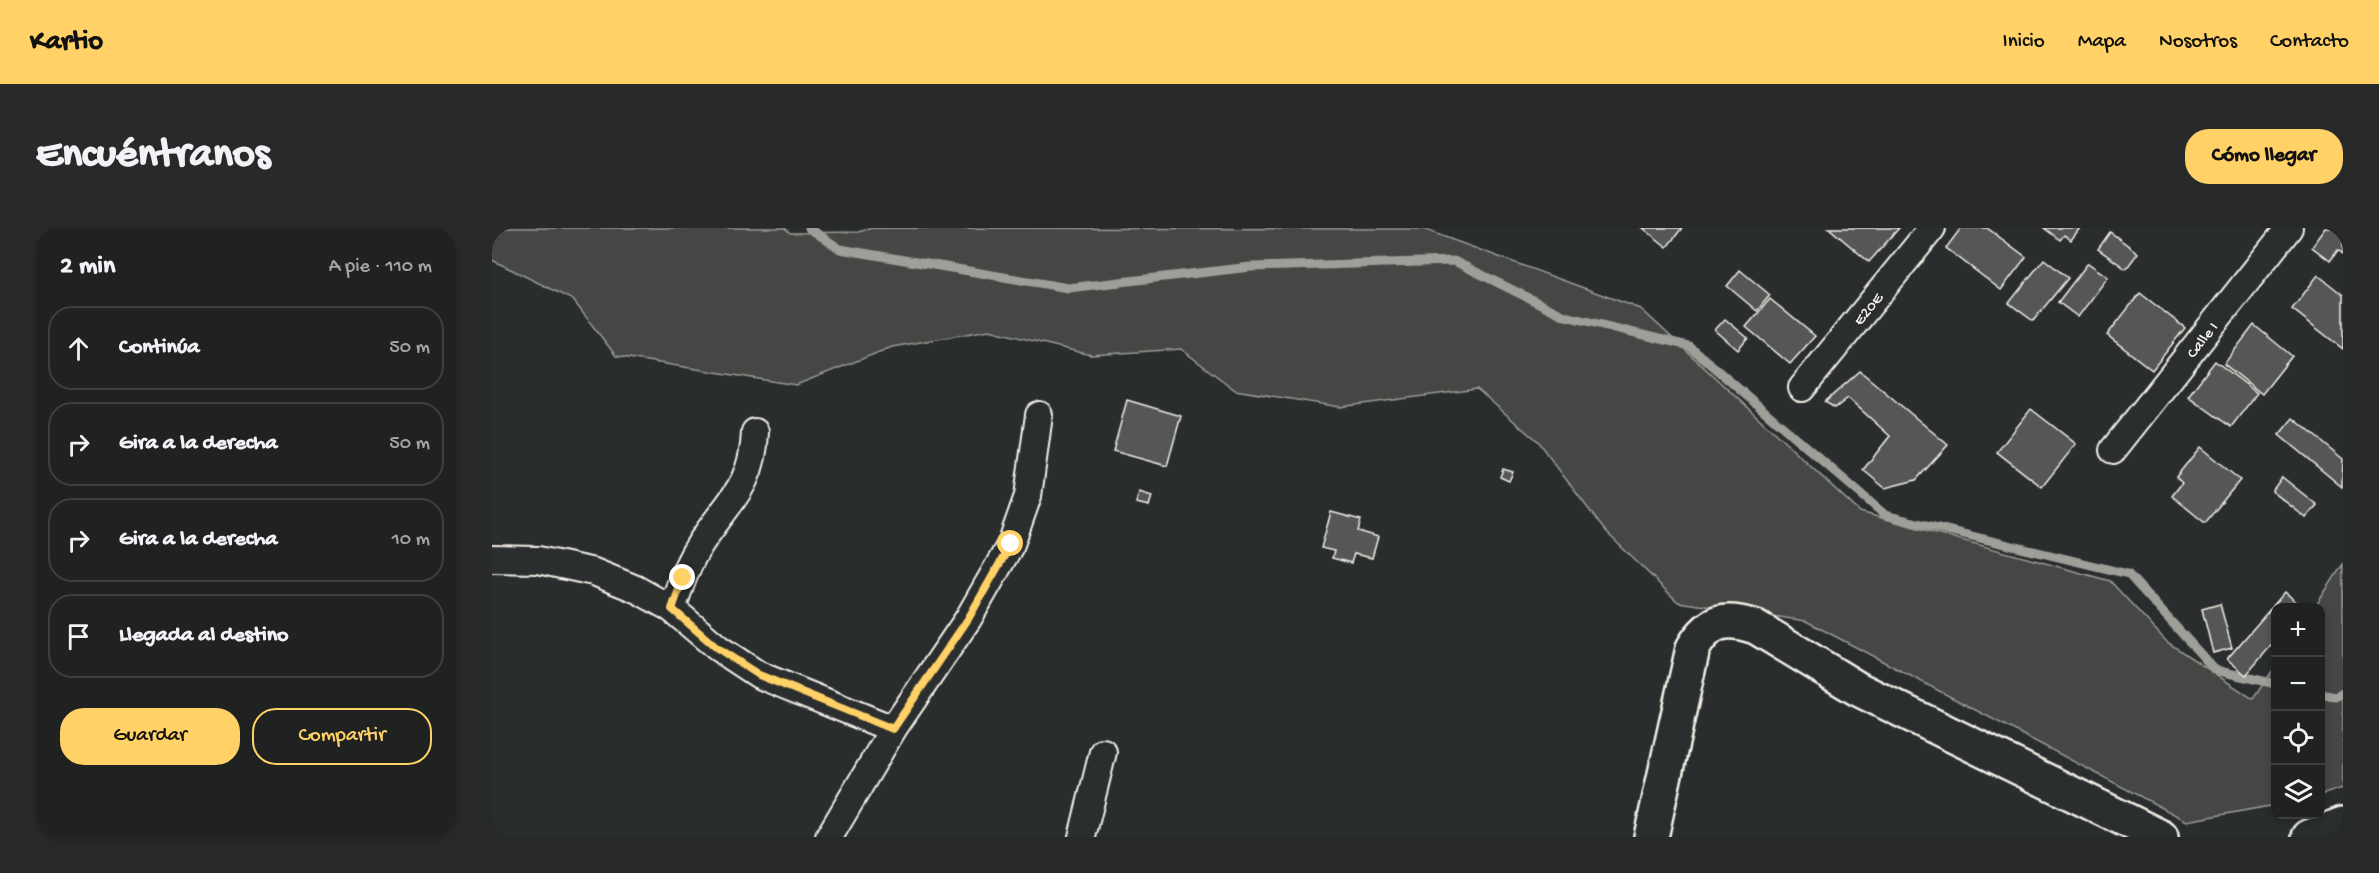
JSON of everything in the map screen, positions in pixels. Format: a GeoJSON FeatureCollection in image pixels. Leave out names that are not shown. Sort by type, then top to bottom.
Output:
{"type":"FeatureCollection","features":[{"type":"Feature","properties":{"kind":"street","name":"E20E"},"geometry":{"type":"LineString","coordinates":[[1802,388],[1932,228]]}},
{"type":"Feature","properties":{"kind":"street","name":"Calle I"},"geometry":{"type":"LineString","coordinates":[[2113,450],[2289,228]]}},
{"type":"Feature","properties":{"kind":"street"},"geometry":{"type":"LineString","coordinates":[[829,837],[893,729],[968,619],[1011,544],[1028,496],[1039,416]]}},
{"type":"Feature","properties":{"kind":"street"},"geometry":{"type":"LineString","coordinates":[[672,609],[695,552],[744,485],[751,466],[755,432]]}},
{"type":"Feature","properties":{"kind":"street"},"geometry":{"type":"LineString","coordinates":[[492,560],[538,560],[594,573],[636,589],[672,609],[717,648],[759,675],[893,729]]}},
{"type":"Feature","properties":{"kind":"street"},"geometry":{"type":"LineString","coordinates":[[1651,837],[1693,648],[1704,629],[1719,623],[1738,621],[1756,627],[1858,689],[2161,837]]}},
{"type":"Feature","properties":{"kind":"street"},"geometry":{"type":"LineString","coordinates":[[1083,837],[1103,752]]}},
{"type":"Feature","properties":{"kind":"street"},"geometry":{"type":"LineString","coordinates":[[2309,837],[2343,824]]}},
{"type":"Feature","properties":{"kind":"shaded area"},"geometry":{"type":"Polygon","coordinates":[[[492,228],[785,228],[790,233],[858,232],[872,228],[1423,229],[1641,309],[1860,512],[2110,581],[2167,642],[2253,699],[2271,673],[2271,806],[2187,821],[1806,621],[1678,602],[1605,531],[1538,442],[1477,389],[1340,407],[1235,390],[1181,349],[1091,355],[989,330],[892,347],[796,385],[616,356],[573,300],[492,260],[492,228]]]}},
{"type":"Feature","properties":{"kind":"shaded area"},"geometry":{"type":"Polygon","coordinates":[[[2343,564],[2343,788],[2325,794],[2325,603],[2318,603],[2343,564]]]}},
{"type":"Feature","properties":{"kind":"building"},"geometry":{"type":"Polygon","coordinates":[[[1643,228],[1682,228],[1667,247],[1643,228]]]}},
{"type":"Feature","properties":{"kind":"building"},"geometry":{"type":"Polygon","coordinates":[[[1829,228],[1899,228],[1869,262],[1829,228]]]}},
{"type":"Feature","properties":{"kind":"building"},"geometry":{"type":"Polygon","coordinates":[[[1961,228],[1987,228],[2026,257],[2001,290],[1946,248],[1961,228]]]}},
{"type":"Feature","properties":{"kind":"building"},"geometry":{"type":"Polygon","coordinates":[[[2044,228],[2080,228],[2071,240],[2064,235],[2060,240],[2044,228]]]}},
{"type":"Feature","properties":{"kind":"building"},"geometry":{"type":"Polygon","coordinates":[[[2326,228],[2343,228],[2343,254],[2338,250],[2330,261],[2312,247],[2326,228]]]}},
{"type":"Feature","properties":{"kind":"building"},"geometry":{"type":"Polygon","coordinates":[[[2110,232],[2138,253],[2126,269],[2098,249],[2110,232]]]}},
{"type":"Feature","properties":{"kind":"building"},"geometry":{"type":"Polygon","coordinates":[[[2044,259],[2068,278],[2033,321],[2009,303],[2044,259]]]}},
{"type":"Feature","properties":{"kind":"building"},"geometry":{"type":"Polygon","coordinates":[[[2088,263],[2108,277],[2078,317],[2058,302],[2088,263]]]}},
{"type":"Feature","properties":{"kind":"building"},"geometry":{"type":"Polygon","coordinates":[[[1740,270],[1770,295],[1757,311],[1727,286],[1740,270]]]}},
{"type":"Feature","properties":{"kind":"building"},"geometry":{"type":"Polygon","coordinates":[[[2318,275],[2343,295],[2343,349],[2292,309],[2318,275]]]}},
{"type":"Feature","properties":{"kind":"building"},"geometry":{"type":"Polygon","coordinates":[[[2140,293],[2185,328],[2152,370],[2107,335],[2140,293]]]}},
{"type":"Feature","properties":{"kind":"building"},"geometry":{"type":"Polygon","coordinates":[[[1770,299],[1815,336],[1790,364],[1746,327],[1770,299]]]}},
{"type":"Feature","properties":{"kind":"building"},"geometry":{"type":"Polygon","coordinates":[[[1725,319],[1748,338],[1738,350],[1715,330],[1725,319]]]}},
{"type":"Feature","properties":{"kind":"building"},"geometry":{"type":"Polygon","coordinates":[[[2254,325],[2292,356],[2262,394],[2224,364],[2254,325]]]}},
{"type":"Feature","properties":{"kind":"building"},"geometry":{"type":"Polygon","coordinates":[[[2215,361],[2257,393],[2231,427],[2188,396],[2215,361]]]}},
{"type":"Feature","properties":{"kind":"building"},"geometry":{"type":"Polygon","coordinates":[[[1860,371],[1948,445],[1916,480],[1885,488],[1863,470],[1890,436],[1848,398],[1835,408],[1825,402],[1860,371]]]}},
{"type":"Feature","properties":{"kind":"building"},"geometry":{"type":"Polygon","coordinates":[[[1127,400],[1181,416],[1167,466],[1113,451],[1127,400]]]}},
{"type":"Feature","properties":{"kind":"building"},"geometry":{"type":"Polygon","coordinates":[[[2031,409],[2076,444],[2042,487],[1997,452],[2031,409]]]}},
{"type":"Feature","properties":{"kind":"building"},"geometry":{"type":"Polygon","coordinates":[[[2293,418],[2343,459],[2342,487],[2279,435],[2293,418]]]}},
{"type":"Feature","properties":{"kind":"building"},"geometry":{"type":"Polygon","coordinates":[[[2200,447],[2240,480],[2205,523],[2172,496],[2182,483],[2176,477],[2200,447]]]}},
{"type":"Feature","properties":{"kind":"building"},"geometry":{"type":"Polygon","coordinates":[[[1503,469],[1513,472],[1509,481],[1500,477],[1503,469]]]}},
{"type":"Feature","properties":{"kind":"building"},"geometry":{"type":"Polygon","coordinates":[[[2282,477],[2317,505],[2306,518],[2272,491],[2282,477]]]}},
{"type":"Feature","properties":{"kind":"building"},"geometry":{"type":"Polygon","coordinates":[[[1139,492],[1152,496],[1149,506],[1136,503],[1139,492]]]}},
{"type":"Feature","properties":{"kind":"building"},"geometry":{"type":"Polygon","coordinates":[[[1331,512],[1361,520],[1358,531],[1378,537],[1372,558],[1354,554],[1351,563],[1332,558],[1334,551],[1321,548],[1331,512]]]}},
{"type":"Feature","properties":{"kind":"building"},"geometry":{"type":"Polygon","coordinates":[[[2285,592],[2297,603],[2275,603],[2285,592]]]}},
{"type":"Feature","properties":{"kind":"building"},"geometry":{"type":"Polygon","coordinates":[[[2220,604],[2232,648],[2213,653],[2202,609],[2220,604]]]}},
{"type":"Feature","properties":{"kind":"building"},"geometry":{"type":"Polygon","coordinates":[[[2271,608],[2271,646],[2246,675],[2227,659],[2271,608]]]}},
{"type":"Feature","properties":{"kind":"waterway"},"geometry":{"type":"LineString","coordinates":[[809,228],[840,249],[1068,288],[1251,267],[1454,261],[1565,316],[1689,346],[1885,515],[2128,574],[2215,670],[2271,683]]}},
{"type":"Feature","properties":{"kind":"waterway"},"geometry":{"type":"LineString","coordinates":[[2325,695],[2336,697],[2343,693]]}},
{"type":"Feature","properties":{"kind":"route"},"geometry":{"type":"LineString","coordinates":[[683,578],[672,609],[717,648],[759,675],[893,729],[968,619],[1011,544]]}}]}
